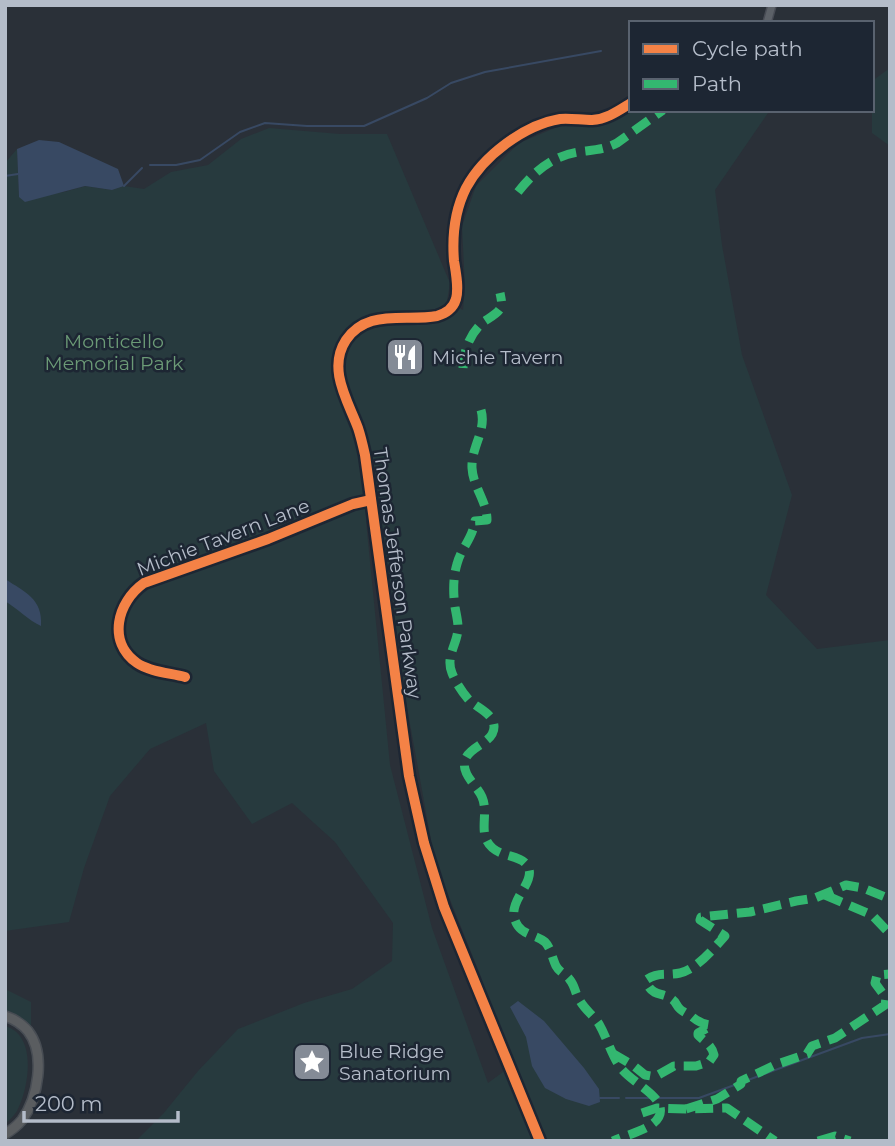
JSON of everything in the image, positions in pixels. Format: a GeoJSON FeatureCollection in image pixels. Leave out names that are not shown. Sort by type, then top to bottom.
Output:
{"type":"FeatureCollection","features":[{"type":"Feature","properties":{"kind":"highway"},"geometry":{"type":"LineString","coordinates":[[5,1016],[17,1021],[27,1030],[34,1042],[38,1063],[34,1091],[27,1111],[18,1125],[5,1134]]}},
{"type":"Feature","properties":{"kind":"main road","name":"Thomas Jefferson Parkway"},"geometry":{"type":"LineString","coordinates":[[540,1141],[444,907],[424,844],[409,776],[362,442],[343,391],[338,360],[344,343],[359,327],[391,318],[437,316],[453,307],[457,293],[453,238],[458,211],[466,188],[488,158],[514,138],[551,121],[570,118],[599,119],[629,104]]}},
{"type":"Feature","properties":{"kind":"street","name":"Michie Tavern Lane"},"geometry":{"type":"LineString","coordinates":[[185,677],[142,666],[125,650],[118,631],[120,616],[127,600],[137,588],[144,583],[268,539],[354,504],[371,500]]}},
{"type":"Feature","properties":{"kind":"green space"},"geometry":{"type":"Polygon","coordinates":[[[890,68],[890,146],[872,133],[874,80],[890,68]]]}},
{"type":"Feature","properties":{"kind":"green space","name":"Monticello Memorial Park"},"geometry":{"type":"Polygon","coordinates":[[[629,111],[769,112],[715,190],[742,355],[792,495],[766,595],[817,649],[890,640],[890,1141],[102,1141],[137,1140],[238,1029],[304,1003],[352,989],[392,961],[393,923],[335,842],[292,803],[252,824],[214,771],[206,723],[150,749],[110,796],[84,868],[69,922],[5,931],[5,163],[17,149],[19,197],[64,192],[85,186],[112,190],[124,186],[144,189],[171,172],[208,165],[241,139],[269,128],[340,134],[387,134],[450,283],[447,301],[463,310],[465,287],[462,226],[476,186],[519,143],[562,125],[586,126],[613,121],[629,111]],[[378,512],[366,521],[390,765],[432,928],[488,1083],[503,1072],[505,1064],[481,977],[435,862],[399,663],[378,512]]]}},
{"type":"Feature","properties":{"kind":"green space"},"geometry":{"type":"Polygon","coordinates":[[[5,989],[31,1002],[31,1026],[5,1011],[5,989]]]}},
{"type":"Feature","properties":{"kind":"green space"},"geometry":{"type":"Polygon","coordinates":[[[5,1026],[15,1031],[22,1040],[28,1064],[21,1101],[16,1113],[5,1124],[5,1026]]]}},
{"type":"Feature","properties":{"kind":"water"},"geometry":{"type":"Polygon","coordinates":[[[39,140],[59,142],[118,169],[124,186],[112,190],[85,186],[25,202],[19,197],[17,149],[39,140]]]}},
{"type":"Feature","properties":{"kind":"water"},"geometry":{"type":"Polygon","coordinates":[[[5,579],[26,592],[36,603],[41,626],[5,601],[5,579]]]}},
{"type":"Feature","properties":{"kind":"water"},"geometry":{"type":"Polygon","coordinates":[[[518,1001],[544,1021],[584,1068],[599,1089],[600,1102],[589,1106],[566,1099],[545,1088],[532,1066],[526,1037],[510,1007],[518,1001]]]}},
{"type":"Feature","properties":{"kind":"waterway"},"geometry":{"type":"LineString","coordinates":[[150,165],[176,165],[200,160],[240,132],[265,123],[364,126],[427,98],[451,83],[485,72],[601,51]]}},
{"type":"Feature","properties":{"kind":"waterway"},"geometry":{"type":"LineString","coordinates":[[124,186],[142,168]]}},
{"type":"Feature","properties":{"kind":"waterway"},"geometry":{"type":"LineString","coordinates":[[5,176],[18,174]]}},
{"type":"Feature","properties":{"kind":"waterway"},"geometry":{"type":"LineString","coordinates":[[626,1098],[699,1098],[862,1038],[890,1034]]}},
{"type":"Feature","properties":{"kind":"waterway"},"geometry":{"type":"LineString","coordinates":[[600,1098],[619,1098]]}},
{"type":"Feature","properties":{"kind":"marked path"},"geometry":{"type":"LineString","coordinates":[[518,192],[530,178],[552,161],[569,154],[617,143],[660,112]]}},
{"type":"Feature","properties":{"kind":"marked path"},"geometry":{"type":"LineString","coordinates":[[463,368],[466,349],[474,333],[501,307],[500,293]]}},
{"type":"Feature","properties":{"kind":"marked path"},"geometry":{"type":"LineString","coordinates":[[481,410],[481,432],[472,468],[487,520],[475,521],[456,569],[454,596],[458,627],[450,667],[462,691],[469,700],[488,714],[494,726],[491,736],[468,755],[464,765],[470,780],[482,797],[485,834],[490,846],[520,859],[528,867],[528,880],[514,909],[518,926],[547,944],[557,968],[570,980],[581,1003],[599,1024],[620,1067],[654,1097],[660,1107],[660,1114],[651,1125],[613,1141]]}},
{"type":"Feature","properties":{"kind":"marked path"},"geometry":{"type":"LineString","coordinates":[[612,1053],[645,1075],[651,1076],[674,1066],[696,1066],[709,1062],[714,1055],[710,1046],[698,1035],[711,1025],[699,1022],[680,1010],[669,997],[654,992],[646,980],[692,968],[725,936],[700,920],[701,917],[750,912],[815,898],[846,885],[863,888],[890,899]]}},
{"type":"Feature","properties":{"kind":"marked path"},"geometry":{"type":"LineString","coordinates":[[825,895],[872,915],[890,934]]}},
{"type":"Feature","properties":{"kind":"marked path"},"geometry":{"type":"LineString","coordinates":[[686,1109],[717,1099],[741,1084],[741,1081],[807,1054],[812,1046],[835,1038],[885,1005],[886,998],[875,983],[877,975],[890,974]]}},
{"type":"Feature","properties":{"kind":"marked path"},"geometry":{"type":"LineString","coordinates":[[642,1113],[657,1108],[727,1108],[775,1141]]}},
{"type":"Feature","properties":{"kind":"marked path"},"geometry":{"type":"LineString","coordinates":[[818,1141],[835,1136],[850,1141]]}},
{"type":"Feature","properties":{"kind":"cycle path"},"geometry":{"type":"LineString","coordinates":[[540,1141],[444,907],[424,843],[409,776],[365,455],[358,428],[341,385],[338,362],[346,340],[365,324],[388,318],[437,316],[453,305],[457,290],[453,242],[459,205],[473,176],[494,154],[519,135],[546,122],[560,119],[597,119],[629,104]]}},
{"type":"Feature","properties":{"kind":"cycle path"},"geometry":{"type":"LineString","coordinates":[[185,677],[142,666],[128,654],[122,644],[119,622],[127,601],[135,591],[144,583],[268,539],[353,504],[371,500]]}},
{"type":"Feature","properties":{"kind":"place","name":"Michie Tavern"},"geometry":{"type":"Point","coordinates":[405,357]}},
{"type":"Feature","properties":{"kind":"place","name":"Blue Ridge Sanatorium"},"geometry":{"type":"Point","coordinates":[312,1062]}}]}
